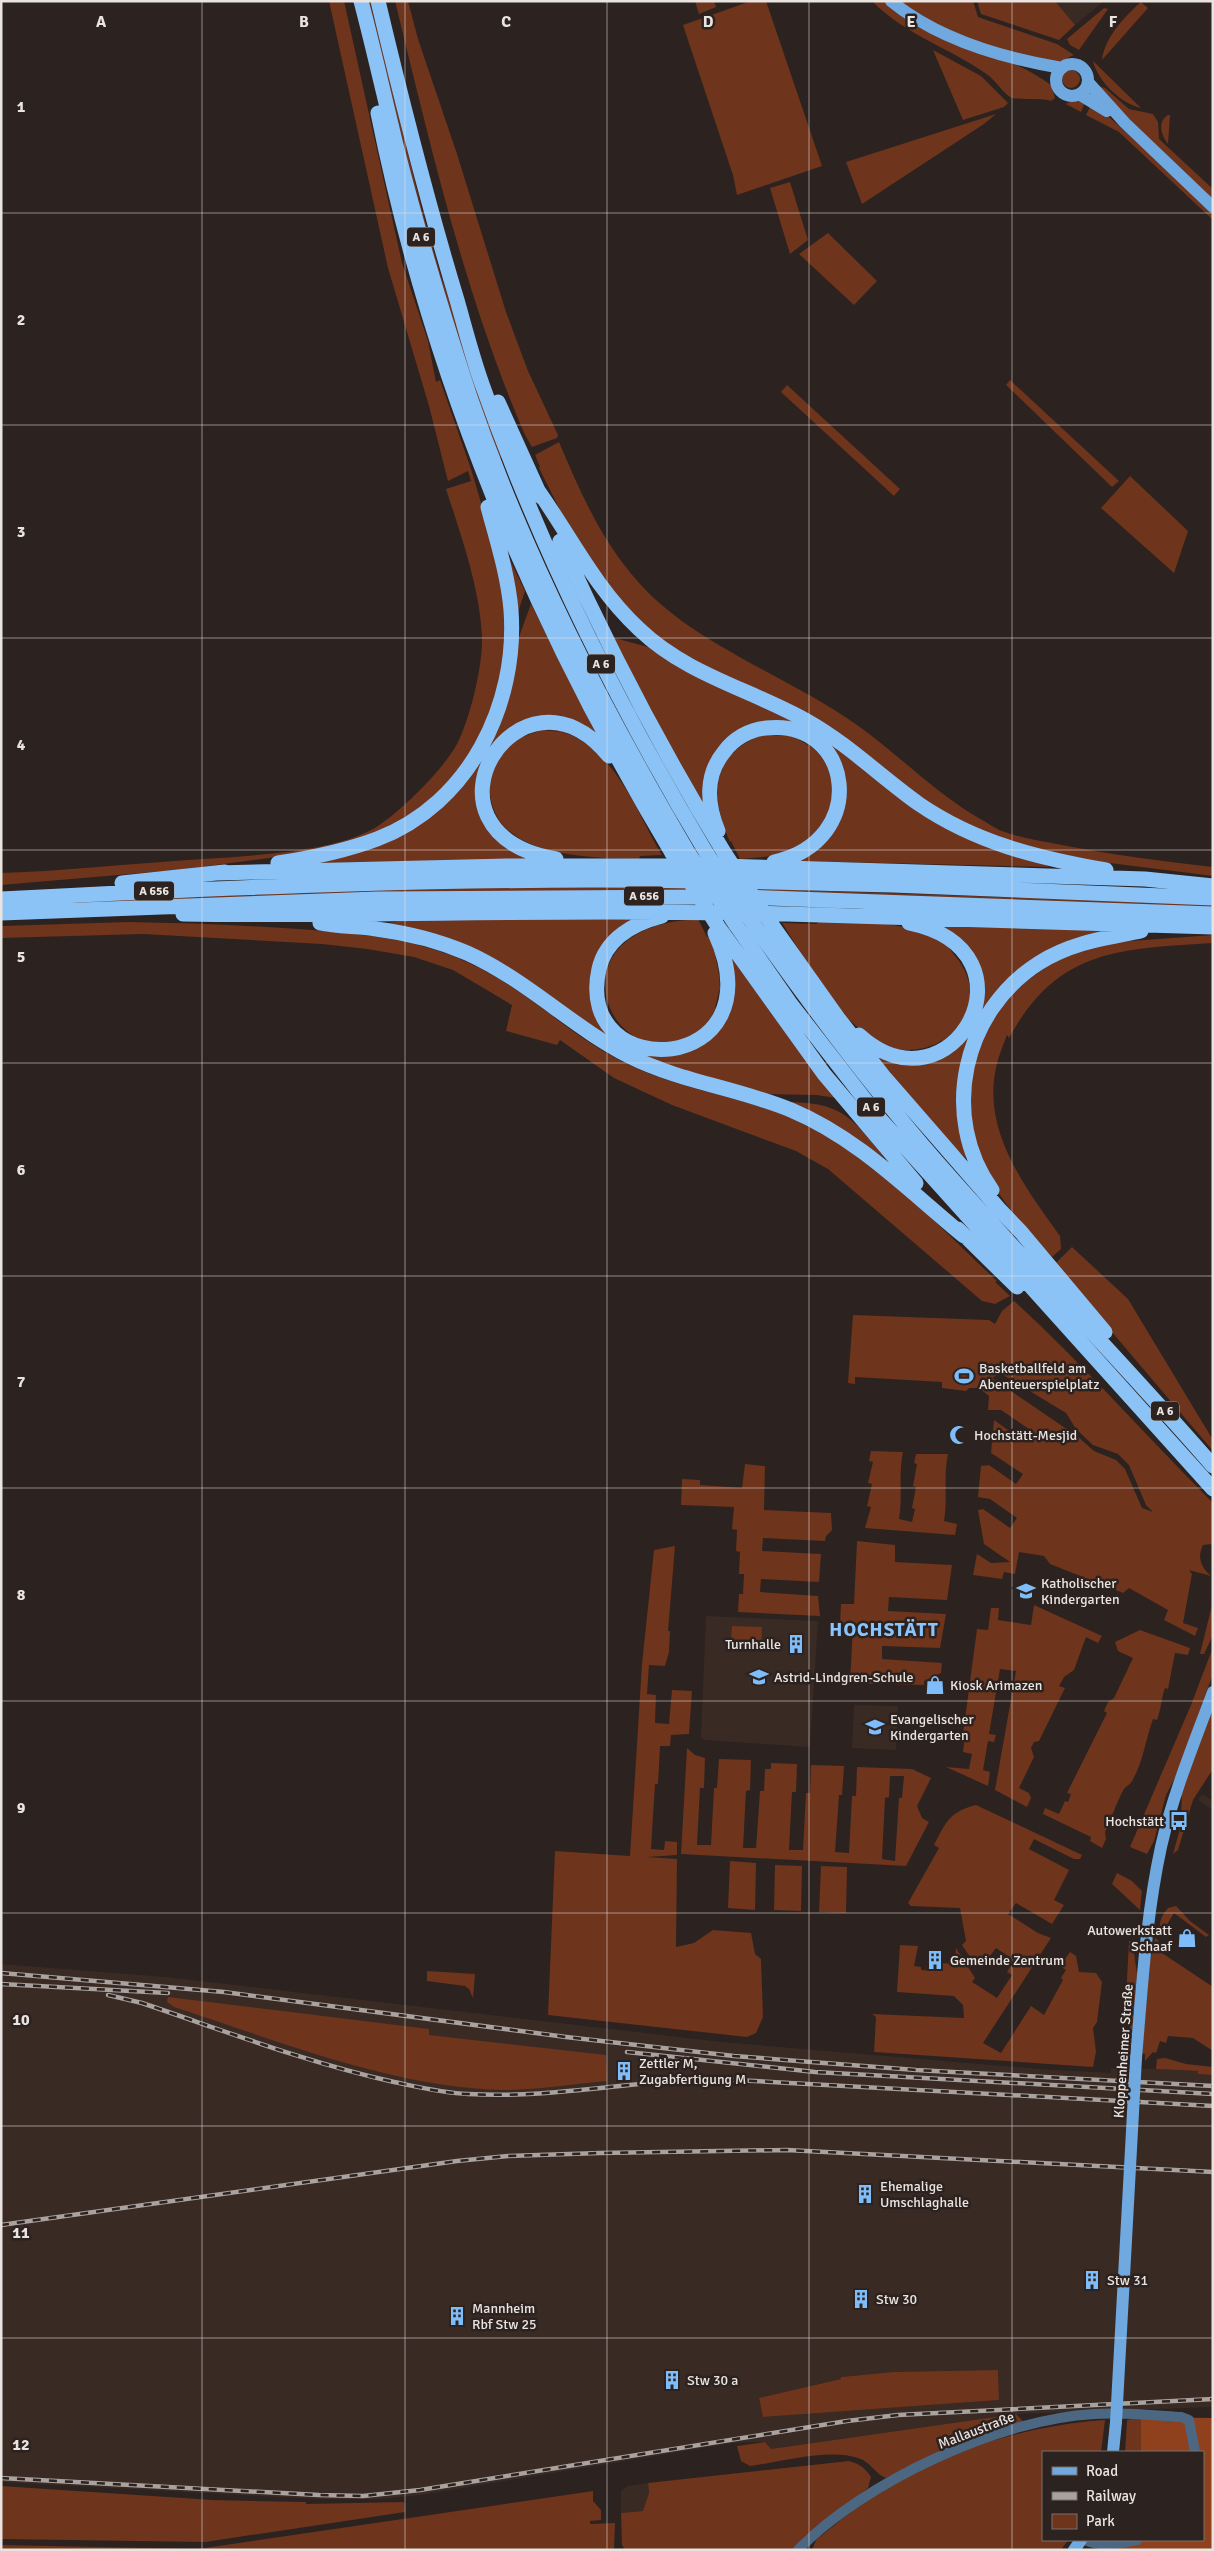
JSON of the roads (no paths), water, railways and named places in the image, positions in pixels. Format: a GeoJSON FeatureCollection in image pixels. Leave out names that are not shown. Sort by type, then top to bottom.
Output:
{"type":"FeatureCollection","features":[{"type":"Feature","properties":{"kind":"highway","name":"A 6"},"geometry":{"type":"LineString","coordinates":[[378,1],[418,161],[464,323],[501,465],[531,550],[594,684],[642,774],[690,854],[736,925],[841,1070],[1017,1281],[1080,1341],[1213,1489]]}},
{"type":"Feature","properties":{"kind":"highway","name":"A 6"},"geometry":{"type":"LineString","coordinates":[[362,6],[427,257],[471,398],[501,465],[557,570],[602,665],[651,758],[707,854],[754,925],[809,1002],[890,1106],[1114,1342],[1116,1358],[1213,1466]]}},
{"type":"Feature","properties":{"kind":"highway"},"geometry":{"type":"LineString","coordinates":[[501,465],[537,489],[581,560],[609,599],[662,649],[703,674],[786,710],[822,730],[918,803],[973,836],[1037,857],[1124,873],[1145,880]]}},
{"type":"Feature","properties":{"kind":"highway"},"geometry":{"type":"LineString","coordinates":[[501,465],[538,605],[581,692],[626,776],[714,925],[830,1081],[887,1151],[964,1236]]}},
{"type":"Feature","properties":{"kind":"highway"},"geometry":{"type":"LineString","coordinates":[[56,896],[97,885],[217,873],[330,853],[377,839],[407,824],[430,808],[455,784],[476,756],[490,732],[503,698],[512,643],[508,591],[484,490],[501,465]]}},
{"type":"Feature","properties":{"kind":"highway"},"geometry":{"type":"LineString","coordinates":[[537,489],[616,662],[668,757],[725,854],[772,925],[838,1018],[930,1130],[1021,1232]]}},
{"type":"Feature","properties":{"kind":"highway"},"geometry":{"type":"LineString","coordinates":[[587,865],[527,852],[513,845],[499,833],[489,818],[483,798],[483,777],[489,760],[501,743],[517,731],[534,725],[558,724],[588,736],[626,776]]}},
{"type":"Feature","properties":{"kind":"highway"},"geometry":{"type":"LineString","coordinates":[[725,854],[709,798],[711,777],[720,757],[734,742],[754,730],[779,727],[801,732],[820,746],[838,775],[840,795],[836,816],[825,834],[807,850],[785,860],[755,866]]}},
{"type":"Feature","properties":{"kind":"highway"},"geometry":{"type":"LineString","coordinates":[[217,873],[587,865],[755,866],[1145,880],[1213,886]]}},
{"type":"Feature","properties":{"kind":"highway","name":"A 656"},"geometry":{"type":"LineString","coordinates":[[1,898],[252,886],[649,880],[892,885],[1213,898]]}},
{"type":"Feature","properties":{"kind":"highway","name":"A 656"},"geometry":{"type":"LineString","coordinates":[[1,914],[377,899],[656,896],[890,901],[1213,914]]}},
{"type":"Feature","properties":{"kind":"highway"},"geometry":{"type":"LineString","coordinates":[[75,910],[113,915],[292,916],[511,912],[676,912],[876,915],[1166,927],[1213,927]]}},
{"type":"Feature","properties":{"kind":"highway"},"geometry":{"type":"LineString","coordinates":[[676,912],[650,919],[629,929],[608,948],[600,965],[596,988],[602,1011],[612,1029],[640,1047],[661,1051],[680,1049],[698,1040],[717,1020],[728,994],[728,974],[714,925]]}},
{"type":"Feature","properties":{"kind":"highway"},"geometry":{"type":"LineString","coordinates":[[838,1018],[874,1047],[890,1054],[910,1058],[931,1055],[950,1046],[966,1030],[973,1016],[978,999],[977,984],[973,967],[961,948],[946,936],[932,929],[876,915]]}},
{"type":"Feature","properties":{"kind":"highway"},"geometry":{"type":"LineString","coordinates":[[292,916],[324,924],[395,932],[468,954],[523,984],[589,1033],[631,1057],[688,1079],[774,1104],[813,1120],[883,1165],[1017,1281]]}},
{"type":"Feature","properties":{"kind":"highway"},"geometry":{"type":"LineString","coordinates":[[1037,1262],[1021,1232],[984,1179],[973,1158],[967,1137],[963,1110],[964,1082],[969,1056],[982,1023],[1008,988],[1026,971],[1049,957],[1092,940],[1166,927]]}},
{"type":"Feature","properties":{"kind":"main road"},"geometry":{"type":"LineString","coordinates":[[891,1],[919,21],[946,36],[1022,62],[1062,68],[1071,64],[1081,67],[1087,76],[1088,82],[1125,123],[1213,207]]}},
{"type":"Feature","properties":{"kind":"main road"},"geometry":{"type":"LineString","coordinates":[[1022,62],[1056,82],[1065,94],[1079,94],[1125,123]]}},
{"type":"Feature","properties":{"kind":"main road"},"geometry":{"type":"LineString","coordinates":[[1056,82],[1062,68]]}},
{"type":"Feature","properties":{"kind":"main road"},"geometry":{"type":"LineString","coordinates":[[1079,94],[1088,82]]}},
{"type":"Feature","properties":{"kind":"main road","name":"Kloppenheimer Straße"},"geometry":{"type":"LineString","coordinates":[[1113,2451],[1136,2058],[1148,1927],[1161,1846],[1177,1792],[1213,1692]]}},
{"type":"Feature","properties":{"kind":"street","name":"Mallaustraße"},"geometry":{"type":"LineString","coordinates":[[798,2550],[827,2524],[880,2486],[941,2457],[1007,2431],[1056,2419],[1093,2414],[1181,2417],[1189,2420],[1195,2451]]}},
{"type":"Feature","properties":{"kind":"street"},"geometry":{"type":"LineString","coordinates":[[1087,2541],[1096,2545],[1114,2541]]}},
{"type":"Feature","properties":{"kind":"railway"},"geometry":{"type":"LineString","coordinates":[[1,1973],[224,1992],[566,2037],[734,2056],[916,2070],[1213,2086]]}},
{"type":"Feature","properties":{"kind":"railway"},"geometry":{"type":"LineString","coordinates":[[1,1984],[168,1993]]}},
{"type":"Feature","properties":{"kind":"railway"},"geometry":{"type":"LineString","coordinates":[[108,1995],[142,2003],[330,2066],[431,2090],[459,2093],[531,2094],[654,2082],[717,2079],[1213,2106]]}},
{"type":"Feature","properties":{"kind":"railway"},"geometry":{"type":"LineString","coordinates":[[627,2052],[815,2072],[1213,2094]]}},
{"type":"Feature","properties":{"kind":"railway"},"geometry":{"type":"LineString","coordinates":[[1,2225],[457,2161],[508,2156],[787,2150],[1213,2172]]}},
{"type":"Feature","properties":{"kind":"railway"},"geometry":{"type":"LineString","coordinates":[[1,2478],[363,2496],[420,2490],[847,2421],[898,2415],[1213,2399]]}},
{"type":"Feature","properties":{"kind":"place","name":"Basketballfeld am Abenteuerspielplatz"},"geometry":{"type":"Point","coordinates":[964,1376]}},
{"type":"Feature","properties":{"kind":"place","name":"Hochstätt-Mesjid"},"geometry":{"type":"Point","coordinates":[959,1435]}},
{"type":"Feature","properties":{"kind":"place","name":"Katholischer Kindergarten"},"geometry":{"type":"Point","coordinates":[1026,1591]}},
{"type":"Feature","properties":{"kind":"place","name":"Turnhalle"},"geometry":{"type":"Point","coordinates":[796,1644]}},
{"type":"Feature","properties":{"kind":"place","name":"Astrid-Lindgren-Schule"},"geometry":{"type":"Point","coordinates":[759,1677]}},
{"type":"Feature","properties":{"kind":"place","name":"Kiosk Arimazen"},"geometry":{"type":"Point","coordinates":[935,1685]}},
{"type":"Feature","properties":{"kind":"place","name":"Evangelischer Kindergarten"},"geometry":{"type":"Point","coordinates":[875,1727]}},
{"type":"Feature","properties":{"kind":"place","name":"Hochstätt"},"geometry":{"type":"Point","coordinates":[1179,1821]}},
{"type":"Feature","properties":{"kind":"place","name":"Autowerkstatt Schaaf"},"geometry":{"type":"Point","coordinates":[1187,1938]}},
{"type":"Feature","properties":{"kind":"place","name":"Gemeinde Zentrum"},"geometry":{"type":"Point","coordinates":[935,1960]}},
{"type":"Feature","properties":{"kind":"place","name":"Zettler M, Zugabfertigung M"},"geometry":{"type":"Point","coordinates":[624,2071]}},
{"type":"Feature","properties":{"kind":"place","name":"Ehemalige Umschlaghalle"},"geometry":{"type":"Point","coordinates":[865,2194]}},
{"type":"Feature","properties":{"kind":"place","name":"Stw 31"},"geometry":{"type":"Point","coordinates":[1092,2280]}},
{"type":"Feature","properties":{"kind":"place","name":"Stw 30"},"geometry":{"type":"Point","coordinates":[861,2299]}},
{"type":"Feature","properties":{"kind":"place","name":"Mannheim Rbf Stw 25"},"geometry":{"type":"Point","coordinates":[457,2316]}},
{"type":"Feature","properties":{"kind":"place","name":"Stw 30 a"},"geometry":{"type":"Point","coordinates":[672,2380]}},
{"type":"Feature","properties":{"kind":"district","name":"HOCHSTÄTT"},"geometry":{"type":"Point","coordinates":[884,1629]}}]}
